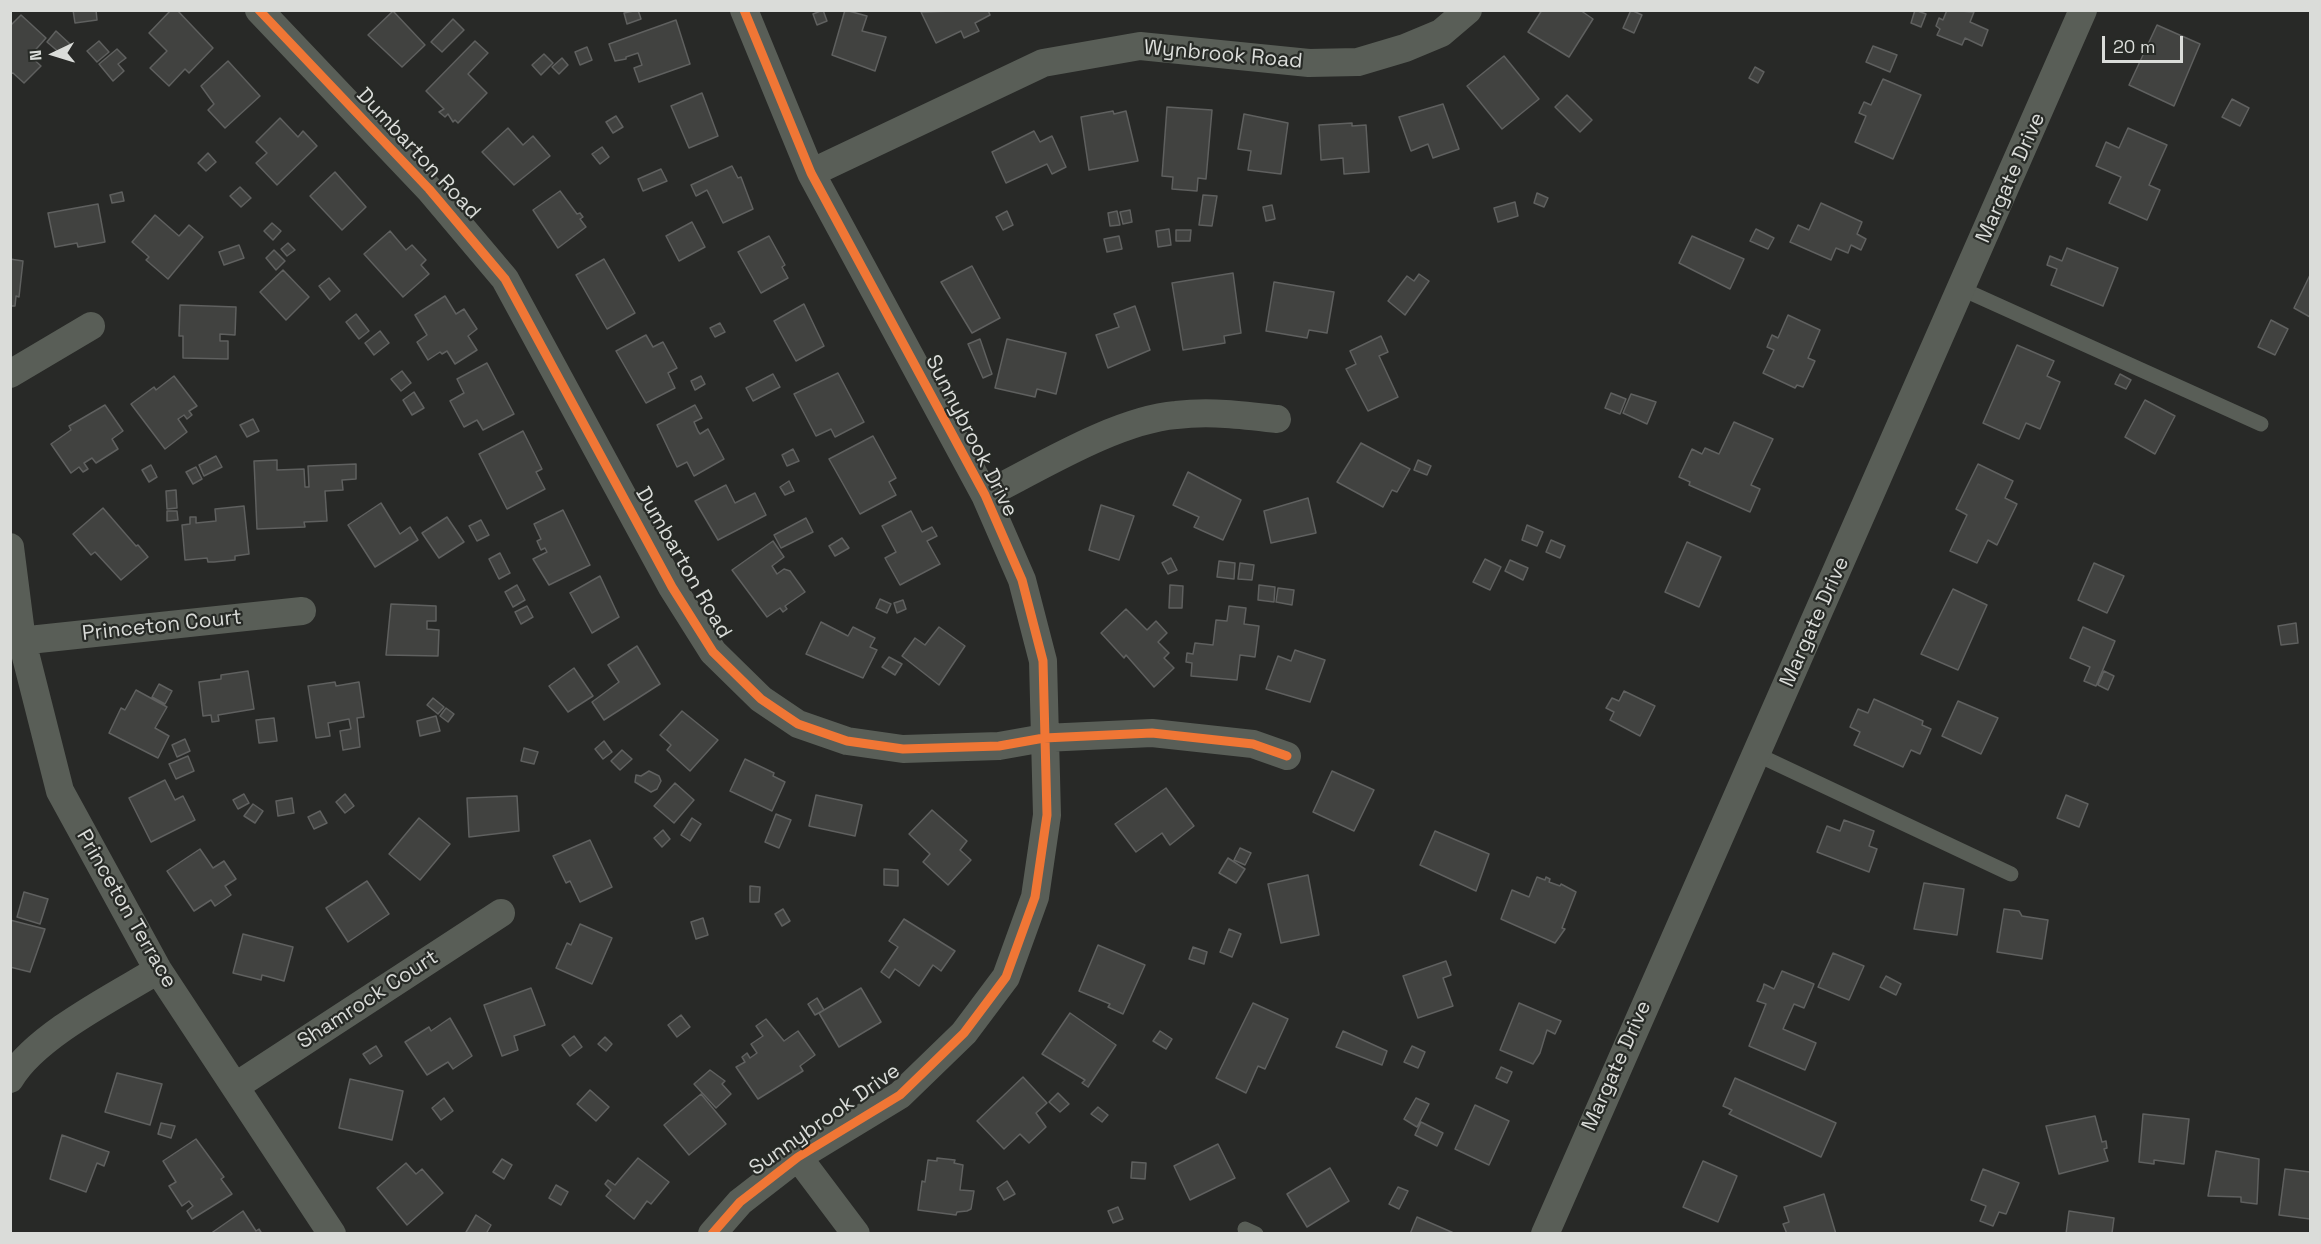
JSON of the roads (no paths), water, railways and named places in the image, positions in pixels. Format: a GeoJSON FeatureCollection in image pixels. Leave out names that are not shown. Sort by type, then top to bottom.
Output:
{"type":"FeatureCollection","features":[{"type":"Feature","properties":{"kind":"street","name":"Dumbarton Road"},"geometry":{"type":"LineString","coordinates":[[259,10],[429,189],[505,279],[672,587],[713,652],[761,699],[798,724],[847,741],[903,749],[999,746],[1044,738],[1152,733],[1253,744],[1287,756]]}},
{"type":"Feature","properties":{"kind":"street","name":"Sunnybrook Drive"},"geometry":{"type":"LineString","coordinates":[[712,1233],[740,1202],[798,1157],[900,1095],[964,1033],[1006,977],[1035,897],[1047,815],[1043,661],[1022,580],[985,495],[812,173],[744,10]]}},
{"type":"Feature","properties":{"kind":"street","name":"Wynbrook Road"},"geometry":{"type":"LineString","coordinates":[[812,173],[1043,63],[1140,46],[1309,63],[1358,62],[1405,48],[1441,33],[1468,10]]}},
{"type":"Feature","properties":{"kind":"street","name":"Margate Drive"},"geometry":{"type":"LineString","coordinates":[[1545,1233],[1962,289],[2080,11]]}},
{"type":"Feature","properties":{"kind":"street"},"geometry":{"type":"LineString","coordinates":[[10,374],[91,326]]}},
{"type":"Feature","properties":{"kind":"street"},"geometry":{"type":"LineString","coordinates":[[985,495],[1119,429],[1162,417],[1226,412],[1277,419]]}},
{"type":"Feature","properties":{"kind":"street","name":"Princeton Terrace"},"geometry":{"type":"LineString","coordinates":[[10,547],[16,642],[60,791],[158,970],[332,1233]]}},
{"type":"Feature","properties":{"kind":"street","name":"Princeton Court"},"geometry":{"type":"LineString","coordinates":[[16,642],[302,611]]}},
{"type":"Feature","properties":{"kind":"street","name":"Shamrock Court"},"geometry":{"type":"LineString","coordinates":[[236,1086],[501,913]]}},
{"type":"Feature","properties":{"kind":"street"},"geometry":{"type":"LineString","coordinates":[[10,1079],[16,1068],[63,1028],[158,970]]}},
{"type":"Feature","properties":{"kind":"street"},"geometry":{"type":"LineString","coordinates":[[798,1157],[856,1233]]}},
{"type":"Feature","properties":{"kind":"lane"},"geometry":{"type":"LineString","coordinates":[[1962,289],[2261,424]]}},
{"type":"Feature","properties":{"kind":"lane"},"geometry":{"type":"LineString","coordinates":[[1756,754],[2012,874]]}}]}
